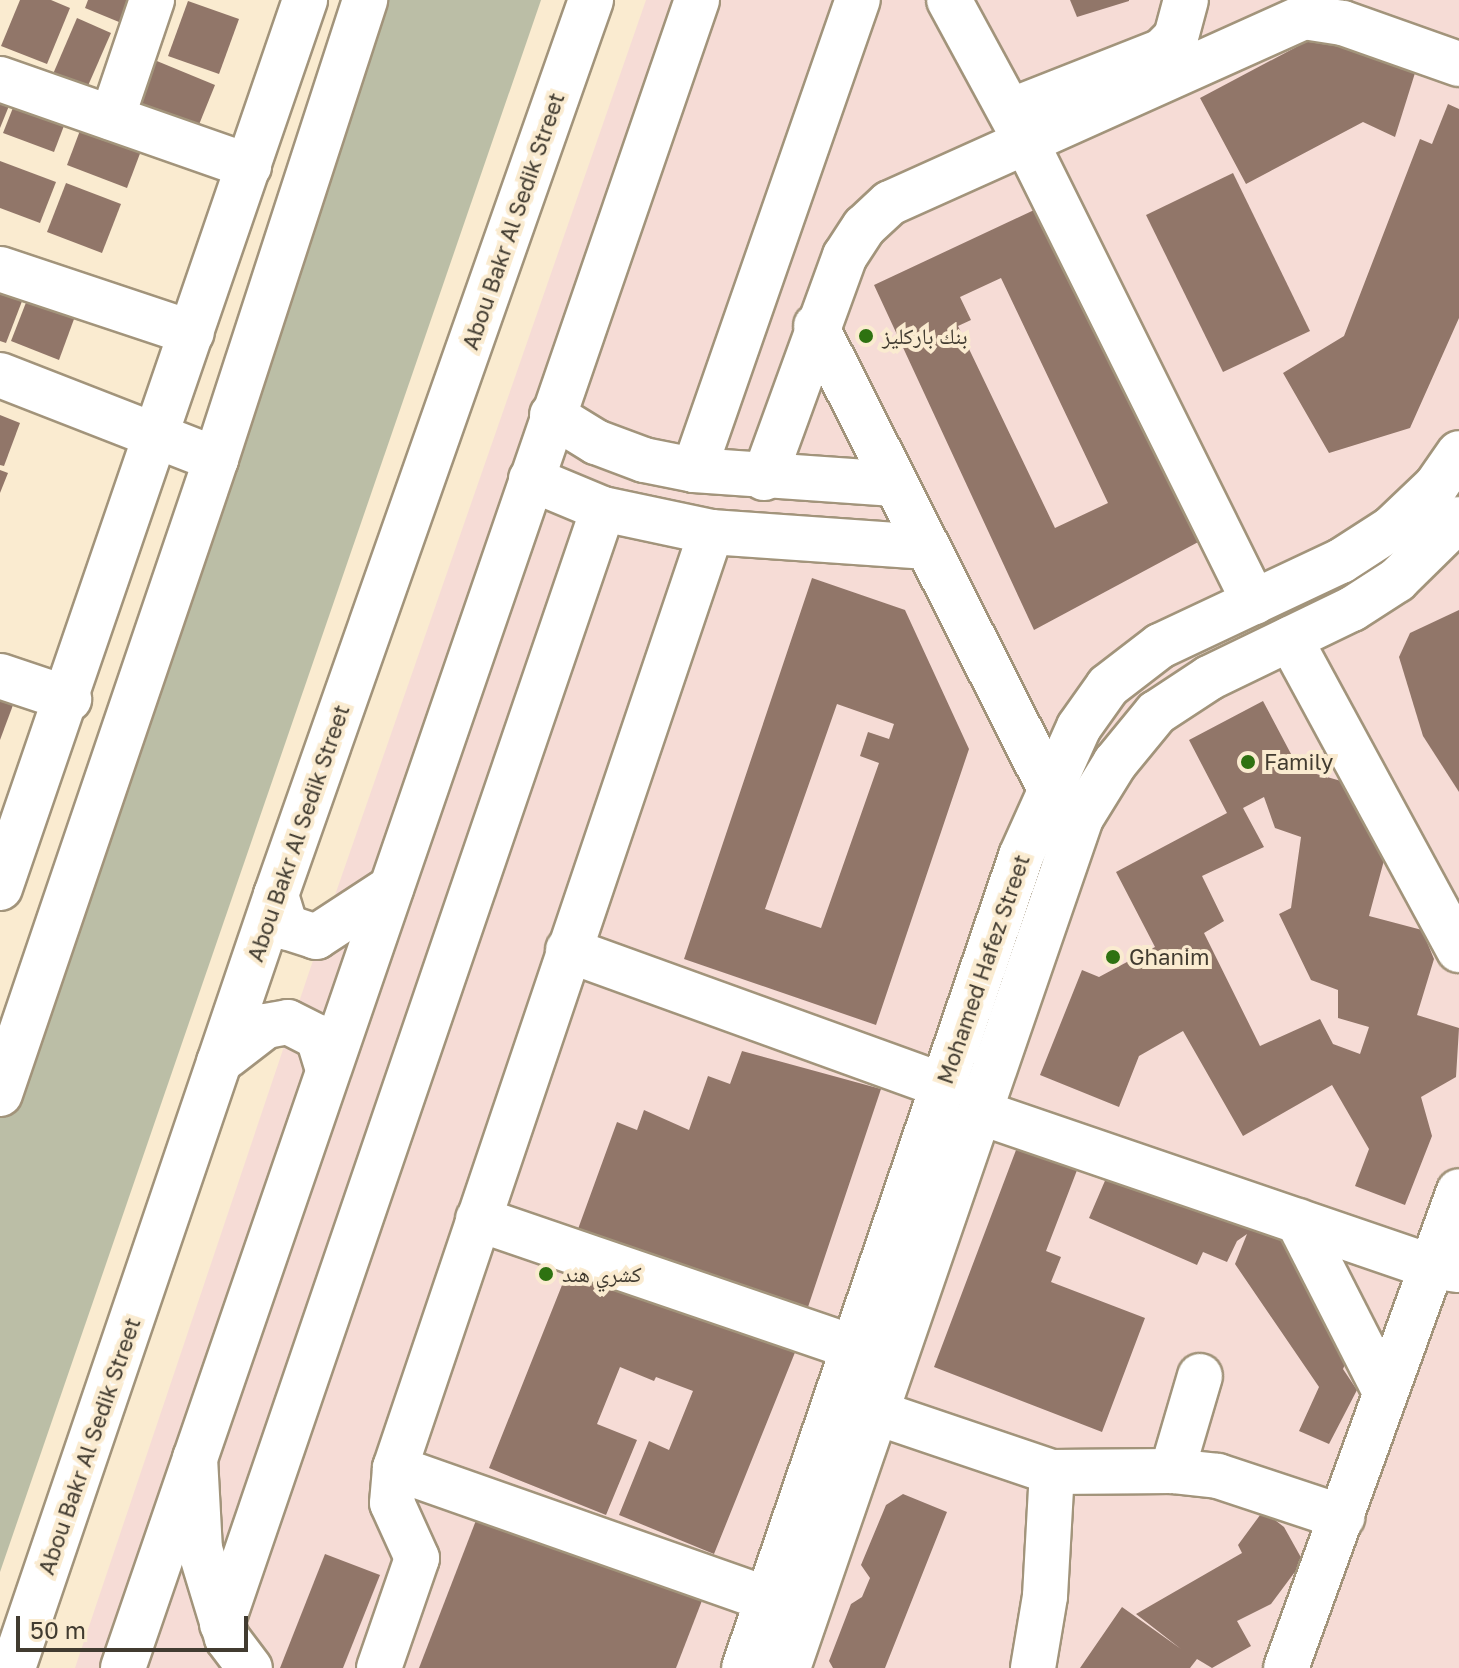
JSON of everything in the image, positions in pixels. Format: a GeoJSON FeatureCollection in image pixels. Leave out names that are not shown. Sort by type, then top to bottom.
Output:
{"type":"FeatureCollection","features":[{"type":"Feature","properties":{"kind":"street"},"geometry":{"type":"LineString","coordinates":[[112,118],[152,0]]}},
{"type":"Feature","properties":{"kind":"street"},"geometry":{"type":"LineString","coordinates":[[0,888],[69,699],[305,0]]}},
{"type":"Feature","properties":{"kind":"street"},"geometry":{"type":"LineString","coordinates":[[1,1085],[216,459],[365,0]]}},
{"type":"Feature","properties":{"kind":"street","name":"Abou Bakr Al Sedik Street"},"geometry":{"type":"LineString","coordinates":[[13,1668],[276,895],[591,0]]}},
{"type":"Feature","properties":{"kind":"street"},"geometry":{"type":"LineString","coordinates":[[123,1668],[697,0]]}},
{"type":"Feature","properties":{"kind":"street"},"geometry":{"type":"LineString","coordinates":[[694,470],[858,0]]}},
{"type":"Feature","properties":{"kind":"street"},"geometry":{"type":"LineString","coordinates":[[949,0],[1018,126],[1254,602]]}},
{"type":"Feature","properties":{"kind":"street"},"geometry":{"type":"LineString","coordinates":[[789,537],[777,479],[816,326],[845,256],[864,227],[890,203],[1018,126],[1162,51],[1176,37],[1186,0]]}},
{"type":"Feature","properties":{"kind":"street"},"geometry":{"type":"LineString","coordinates":[[1018,126],[1307,9],[1459,64]]}},
{"type":"Feature","properties":{"kind":"street"},"geometry":{"type":"LineString","coordinates":[[0,79],[249,166]]}},
{"type":"Feature","properties":{"kind":"street"},"geometry":{"type":"LineString","coordinates":[[0,269],[192,333]]}},
{"type":"Feature","properties":{"kind":"street"},"geometry":{"type":"LineString","coordinates":[[816,326],[1049,787]]}},
{"type":"Feature","properties":{"kind":"street"},"geometry":{"type":"LineString","coordinates":[[0,375],[216,459]]}},
{"type":"Feature","properties":{"kind":"street"},"geometry":{"type":"LineString","coordinates":[[552,415],[596,442],[644,460],[694,470],[777,479],[895,484]]}},
{"type":"Feature","properties":{"kind":"street","name":"Mohamed Hafez Street"},"geometry":{"type":"LineString","coordinates":[[744,1668],[1049,787],[1108,686],[1160,646],[1341,561],[1392,528],[1436,486],[1459,453]]}},
{"type":"Feature","properties":{"kind":"street"},"geometry":{"type":"LineString","coordinates":[[531,479],[603,509],[711,532],[927,547]]}},
{"type":"Feature","properties":{"kind":"street"},"geometry":{"type":"LineString","coordinates":[[222,1624],[603,509]]}},
{"type":"Feature","properties":{"kind":"street"},"geometry":{"type":"LineString","coordinates":[[379,1668],[417,1558],[392,1503],[395,1468],[711,532]]}},
{"type":"Feature","properties":{"kind":"street","name":"Mohamed Hafez Street"},"geometry":{"type":"LineString","coordinates":[[788,1668],[879,1414],[982,1113],[1057,878],[1081,818],[1115,763],[1156,713],[1209,678],[1352,609],[1452,539]]}},
{"type":"Feature","properties":{"kind":"street"},"geometry":{"type":"LineString","coordinates":[[1290,639],[1459,950]]}},
{"type":"Feature","properties":{"kind":"street"},"geometry":{"type":"LineString","coordinates":[[0,676],[69,699]]}},
{"type":"Feature","properties":{"kind":"street"},"geometry":{"type":"LineString","coordinates":[[276,895],[279,918],[286,927],[316,937],[391,888]]}},
{"type":"Feature","properties":{"kind":"street"},"geometry":{"type":"LineString","coordinates":[[568,950],[943,1086]]}},
{"type":"Feature","properties":{"kind":"street"},"geometry":{"type":"LineString","coordinates":[[219,1062],[266,1026],[288,1022],[318,1037],[328,1069]]}},
{"type":"Feature","properties":{"kind":"street"},"geometry":{"type":"LineString","coordinates":[[982,1113],[1449,1276]]}},
{"type":"Feature","properties":{"kind":"street"},"geometry":{"type":"LineString","coordinates":[[1286,1668],[1385,1392],[1449,1276],[1459,1191]]}},
{"type":"Feature","properties":{"kind":"street"},"geometry":{"type":"LineString","coordinates":[[478,1219],[854,1348]]}},
{"type":"Feature","properties":{"kind":"street"},"geometry":{"type":"LineString","coordinates":[[1298,1221],[1385,1392]]}},
{"type":"Feature","properties":{"kind":"street"},"geometry":{"type":"LineString","coordinates":[[1172,1471],[1200,1376]]}},
{"type":"Feature","properties":{"kind":"street"},"geometry":{"type":"LineString","coordinates":[[837,1400],[1052,1472],[1172,1471],[1218,1476],[1342,1517]]}},
{"type":"Feature","properties":{"kind":"street"},"geometry":{"type":"LineString","coordinates":[[195,1456],[200,1549],[222,1624],[250,1668]]}},
{"type":"Feature","properties":{"kind":"street"},"geometry":{"type":"LineString","coordinates":[[395,1468],[768,1599]]}},
{"type":"Feature","properties":{"kind":"street"},"geometry":{"type":"LineString","coordinates":[[1033,1668],[1045,1596],[1052,1472]]}},
{"type":"Feature","properties":{"kind":"shaded area"},"geometry":{"type":"Polygon","coordinates":[[[646,0],[1459,0],[1459,1668],[75,1668],[333,901],[646,0]]]}},
{"type":"Feature","properties":{"kind":"green space"},"geometry":{"type":"Polygon","coordinates":[[[347,0],[541,0],[0,1572],[0,1026],[347,0]]]}},
{"type":"Feature","properties":{"kind":"building"},"geometry":{"type":"Polygon","coordinates":[[[20,0],[51,0],[70,8],[47,64],[1,46],[20,0]]]}},
{"type":"Feature","properties":{"kind":"building"},"geometry":{"type":"Polygon","coordinates":[[[88,0],[129,0],[119,22],[85,8],[88,0]]]}},
{"type":"Feature","properties":{"kind":"building"},"geometry":{"type":"Polygon","coordinates":[[[1070,0],[1129,0],[1129,1],[1077,17],[1070,0]]]}},
{"type":"Feature","properties":{"kind":"building"},"geometry":{"type":"Polygon","coordinates":[[[188,1],[239,19],[219,74],[168,56],[188,1]]]}},
{"type":"Feature","properties":{"kind":"building"},"geometry":{"type":"Polygon","coordinates":[[[77,18],[111,33],[87,88],[53,74],[77,18]]]}},
{"type":"Feature","properties":{"kind":"building"},"geometry":{"type":"Polygon","coordinates":[[[1317,36],[1373,45],[1415,73],[1395,137],[1363,122],[1246,184],[1200,98],[1317,36]]]}},
{"type":"Feature","properties":{"kind":"building"},"geometry":{"type":"Polygon","coordinates":[[[152,59],[215,85],[196,132],[132,105],[152,59]]]}},
{"type":"Feature","properties":{"kind":"building"},"geometry":{"type":"Polygon","coordinates":[[[20,90],[70,110],[54,152],[3,133],[20,90]]]}},
{"type":"Feature","properties":{"kind":"building"},"geometry":{"type":"Polygon","coordinates":[[[0,91],[13,96],[0,128],[0,91]]]}},
{"type":"Feature","properties":{"kind":"building"},"geometry":{"type":"Polygon","coordinates":[[[1448,104],[1459,109],[1459,318],[1410,428],[1329,453],[1283,373],[1344,336],[1420,139],[1432,144],[1448,104]]]}},
{"type":"Feature","properties":{"kind":"building"},"geometry":{"type":"Polygon","coordinates":[[[84,120],[144,143],[127,188],[67,165],[84,120]]]}},
{"type":"Feature","properties":{"kind":"building"},"geometry":{"type":"Polygon","coordinates":[[[0,161],[56,182],[40,223],[0,208],[0,161]]]}},
{"type":"Feature","properties":{"kind":"building"},"geometry":{"type":"Polygon","coordinates":[[[1233,173],[1310,331],[1223,372],[1146,215],[1233,173]]]}},
{"type":"Feature","properties":{"kind":"building"},"geometry":{"type":"Polygon","coordinates":[[[66,183],[121,204],[102,253],[47,232],[66,183]]]}},
{"type":"Feature","properties":{"kind":"building"},"geometry":{"type":"Polygon","coordinates":[[[1049,203],[1202,540],[1034,630],[874,285],[1049,203]],[[1001,278],[960,297],[971,320],[958,326],[1055,528],[1108,503],[1001,278]]]}},
{"type":"Feature","properties":{"kind":"building"},"geometry":{"type":"Polygon","coordinates":[[[34,282],[81,300],[59,360],[11,341],[34,282]]]}},
{"type":"Feature","properties":{"kind":"building"},"geometry":{"type":"Polygon","coordinates":[[[0,287],[24,296],[6,343],[0,341],[0,287]]]}},
{"type":"Feature","properties":{"kind":"building"},"geometry":{"type":"Polygon","coordinates":[[[0,415],[20,423],[4,466],[0,465],[0,415]]]}},
{"type":"Feature","properties":{"kind":"building"},"geometry":{"type":"Polygon","coordinates":[[[0,470],[8,473],[0,493],[0,470]]]}},
{"type":"Feature","properties":{"kind":"building"},"geometry":{"type":"Polygon","coordinates":[[[812,578],[905,610],[969,749],[876,1025],[684,959],[812,578]],[[837,704],[765,909],[821,928],[879,763],[860,756],[868,732],[889,739],[894,724],[837,704]]]}},
{"type":"Feature","properties":{"kind":"building"},"geometry":{"type":"Polygon","coordinates":[[[1459,610],[1459,792],[1423,736],[1399,657],[1410,633],[1459,610]]]}},
{"type":"Feature","properties":{"kind":"building"},"geometry":{"type":"Polygon","coordinates":[[[0,691],[16,697],[0,740],[0,691]]]}},
{"type":"Feature","properties":{"kind":"building"},"geometry":{"type":"Polygon","coordinates":[[[1263,701],[1299,769],[1355,785],[1386,853],[1369,916],[1422,930],[1434,959],[1417,1015],[1459,1028],[1456,1077],[1421,1097],[1432,1136],[1405,1205],[1355,1186],[1369,1149],[1332,1085],[1243,1136],[1183,1031],[1139,1056],[1119,1107],[1040,1075],[1082,970],[1099,977],[1155,947],[1116,872],[1227,813],[1189,740],[1263,701]],[[1264,797],[1243,808],[1264,847],[1202,876],[1224,921],[1204,933],[1260,1046],[1320,1019],[1333,1044],[1360,1054],[1369,1027],[1338,1018],[1338,990],[1311,980],[1279,914],[1291,908],[1301,837],[1275,828],[1264,797]]]}},
{"type":"Feature","properties":{"kind":"building"},"geometry":{"type":"Polygon","coordinates":[[[742,1051],[881,1089],[806,1313],[578,1229],[617,1122],[637,1130],[644,1110],[689,1130],[708,1076],[730,1084],[742,1051]]]}},
{"type":"Feature","properties":{"kind":"building"},"geometry":{"type":"Polygon","coordinates":[[[1019,1142],[1079,1165],[1046,1251],[1061,1257],[1051,1282],[1145,1318],[1102,1432],[934,1367],[1019,1142]]]}},
{"type":"Feature","properties":{"kind":"building"},"geometry":{"type":"Polygon","coordinates":[[[1107,1176],[1134,1188],[1147,1180],[1266,1214],[1354,1344],[1343,1369],[1357,1390],[1329,1444],[1299,1431],[1319,1387],[1235,1264],[1247,1234],[1237,1241],[1227,1262],[1203,1252],[1197,1265],[1089,1218],[1107,1176]]]}},
{"type":"Feature","properties":{"kind":"building"},"geometry":{"type":"Polygon","coordinates":[[[572,1260],[796,1350],[714,1554],[619,1515],[649,1441],[669,1450],[693,1391],[656,1377],[654,1381],[620,1367],[597,1424],[637,1440],[606,1515],[489,1468],[572,1260]]]}},
{"type":"Feature","properties":{"kind":"building"},"geometry":{"type":"Polygon","coordinates":[[[903,1494],[947,1512],[885,1668],[833,1668],[829,1661],[851,1604],[862,1597],[870,1578],[861,1565],[886,1505],[903,1494]]]}},
{"type":"Feature","properties":{"kind":"building"},"geometry":{"type":"Polygon","coordinates":[[[480,1510],[703,1598],[676,1668],[419,1668],[480,1510]]]}},
{"type":"Feature","properties":{"kind":"building"},"geometry":{"type":"Polygon","coordinates":[[[1263,1511],[1284,1527],[1303,1561],[1271,1604],[1237,1621],[1251,1646],[1212,1668],[1197,1659],[1190,1668],[1080,1668],[1122,1607],[1181,1649],[1136,1614],[1242,1553],[1238,1545],[1263,1511]]]}},
{"type":"Feature","properties":{"kind":"building"},"geometry":{"type":"Polygon","coordinates":[[[325,1554],[380,1575],[343,1668],[280,1668],[325,1554]]]}},
{"type":"Feature","properties":{"kind":"place","name":"بنك باركليز"},"geometry":{"type":"Point","coordinates":[866,336]}},
{"type":"Feature","properties":{"kind":"place","name":"Family"},"geometry":{"type":"Point","coordinates":[1248,762]}},
{"type":"Feature","properties":{"kind":"place","name":"Ghanim"},"geometry":{"type":"Point","coordinates":[1113,957]}},
{"type":"Feature","properties":{"kind":"place","name":"كشري هند"},"geometry":{"type":"Point","coordinates":[546,1274]}}]}
